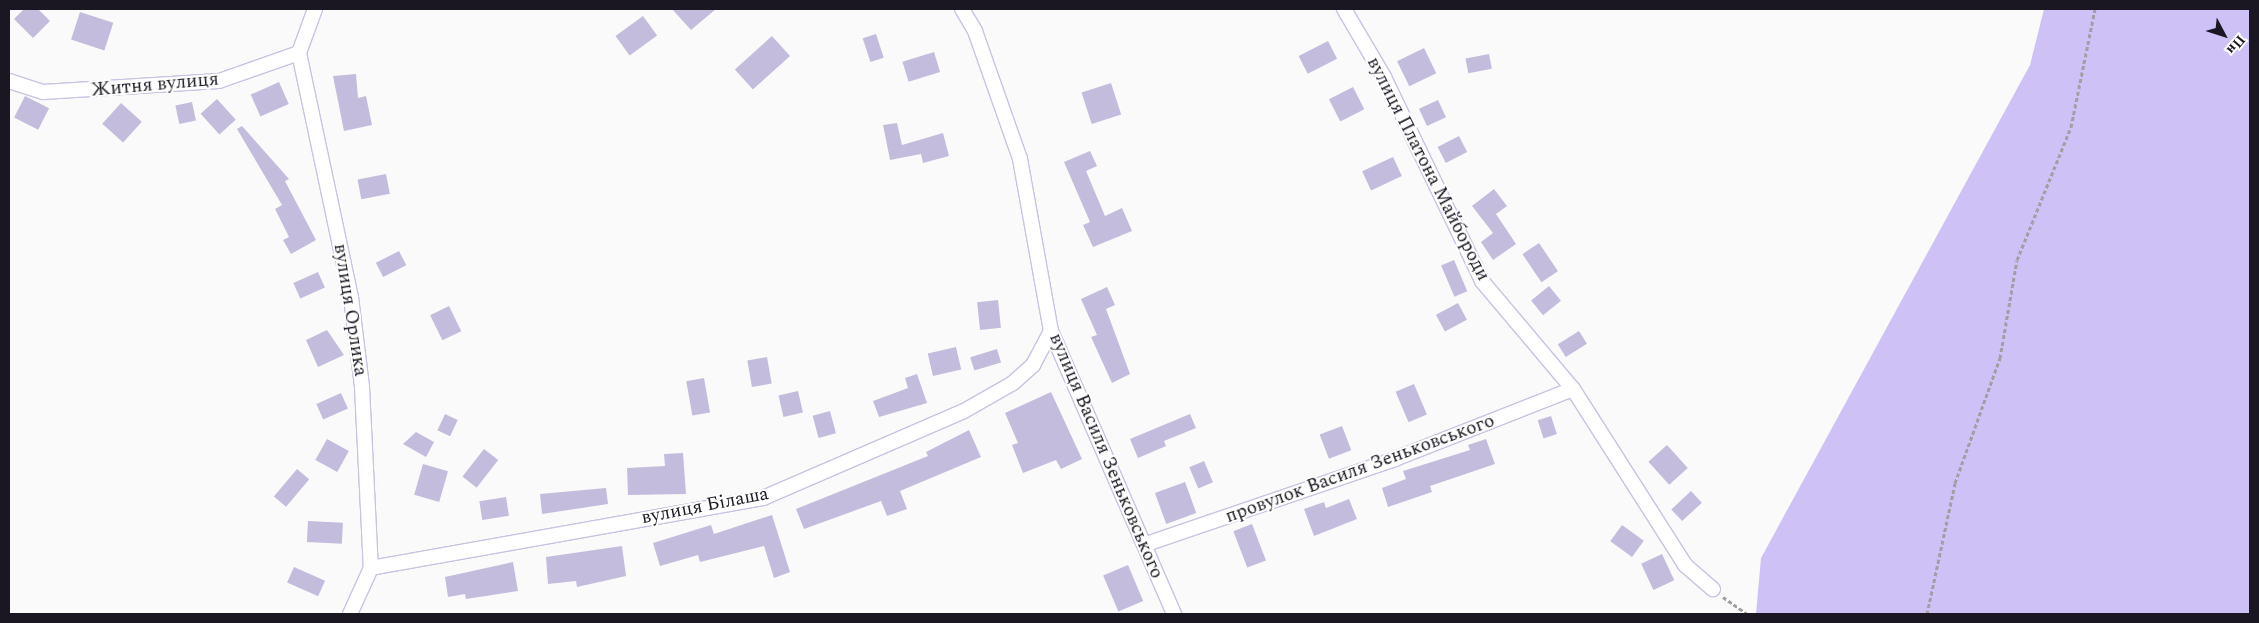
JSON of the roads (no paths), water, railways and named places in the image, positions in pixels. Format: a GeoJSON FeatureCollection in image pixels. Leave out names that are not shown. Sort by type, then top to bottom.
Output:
{"type":"FeatureCollection","features":[{"type":"Feature","properties":{"kind":"street"},"geometry":{"type":"LineString","coordinates":[[299,53],[315,9]]}},
{"type":"Feature","properties":{"kind":"street","name":"вулиця Василя Зеньковського"},"geometry":{"type":"LineString","coordinates":[[962,9],[975,32],[1020,159],[1051,331],[1146,544],[1174,614]]}},
{"type":"Feature","properties":{"kind":"street","name":"вулиця Платона Майбороди"},"geometry":{"type":"LineString","coordinates":[[1344,9],[1384,77],[1482,281],[1573,389],[1686,565],[1714,589]]}},
{"type":"Feature","properties":{"kind":"street","name":"Житня вулиця"},"geometry":{"type":"LineString","coordinates":[[9,81],[44,92],[219,81],[299,53]]}},
{"type":"Feature","properties":{"kind":"street","name":"вулиця Орлика"},"geometry":{"type":"LineString","coordinates":[[299,53],[351,297],[362,387],[370,568],[350,614]]}},
{"type":"Feature","properties":{"kind":"street","name":"вулиця Білаша"},"geometry":{"type":"LineString","coordinates":[[370,568],[763,498],[980,402],[1033,365],[1051,331]]}},
{"type":"Feature","properties":{"kind":"street","name":"провулок Василя Зеньковського"},"geometry":{"type":"LineString","coordinates":[[1146,544],[1395,459],[1573,389]]}}]}
